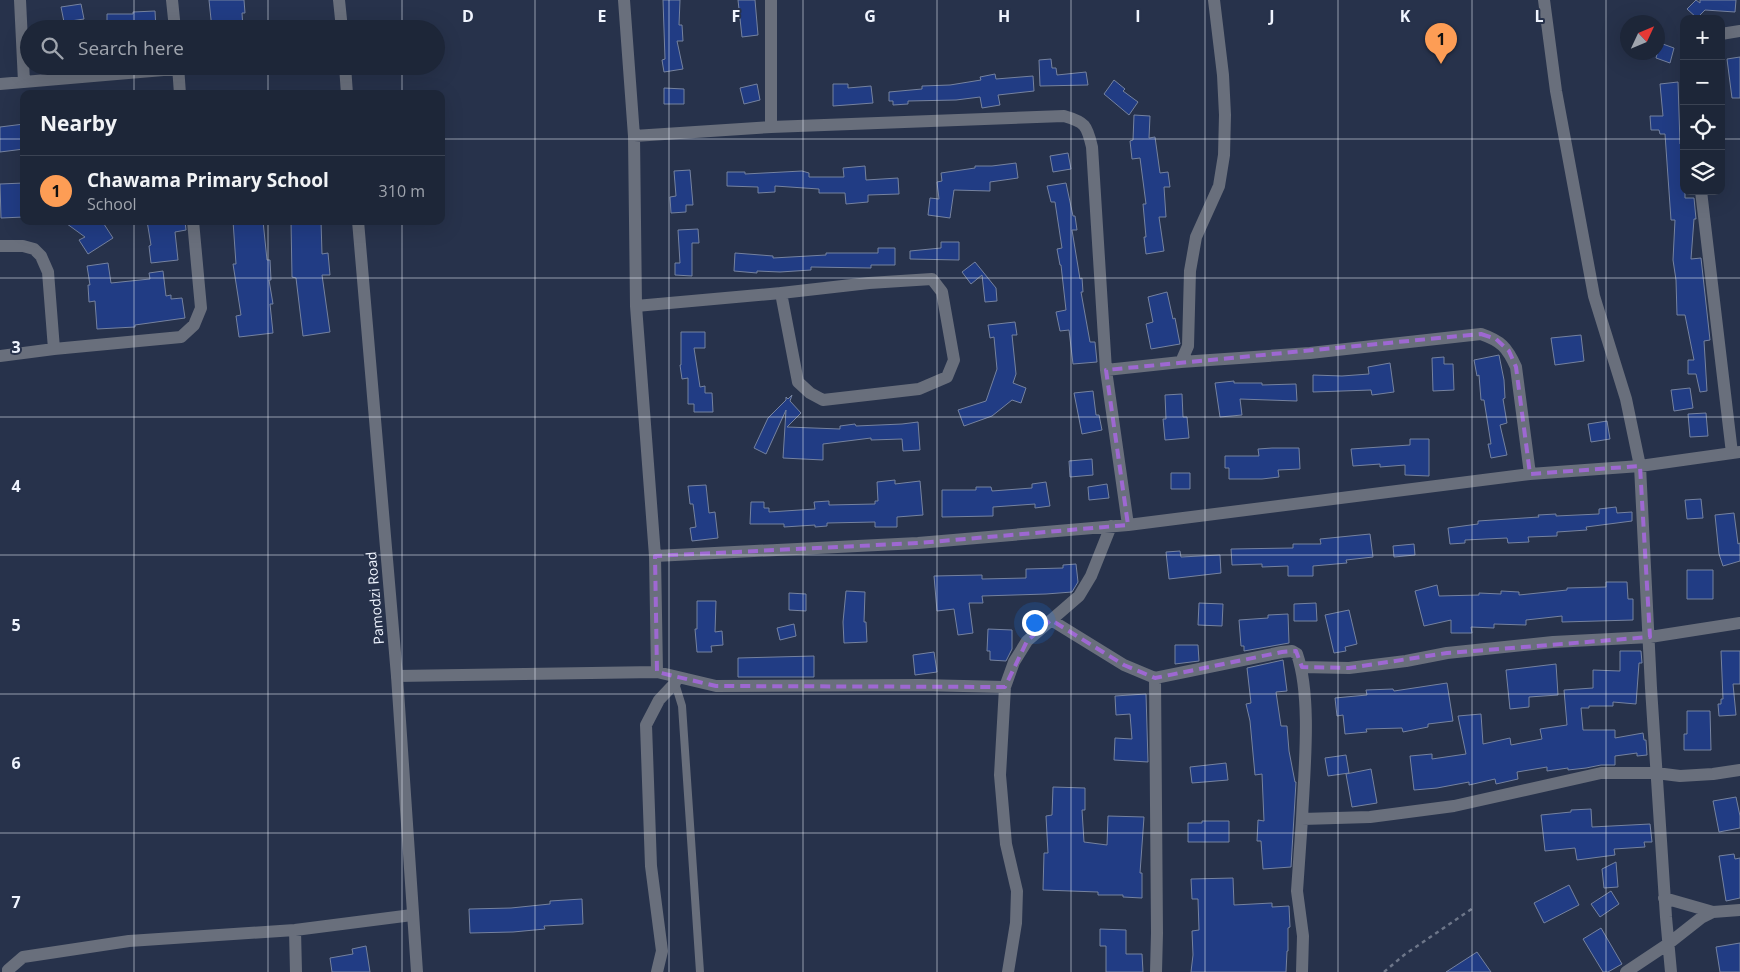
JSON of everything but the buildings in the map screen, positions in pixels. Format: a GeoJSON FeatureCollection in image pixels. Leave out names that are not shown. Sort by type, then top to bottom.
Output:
{"type":"FeatureCollection","features":[{"type":"Feature","properties":{"kind":"street"},"geometry":{"type":"LineString","coordinates":[[20,0],[21,20]]}},
{"type":"Feature","properties":{"kind":"street"},"geometry":{"type":"LineString","coordinates":[[172,0],[174,20]]}},
{"type":"Feature","properties":{"kind":"street"},"geometry":{"type":"LineString","coordinates":[[339,0],[341,20]]}},
{"type":"Feature","properties":{"kind":"street"},"geometry":{"type":"LineString","coordinates":[[624,0],[634,136],[636,306],[655,556],[657,672]]}},
{"type":"Feature","properties":{"kind":"street"},"geometry":{"type":"LineString","coordinates":[[771,0],[771,127]]}},
{"type":"Feature","properties":{"kind":"street"},"geometry":{"type":"LineString","coordinates":[[1181,362],[1188,346],[1190,271],[1196,237],[1219,186],[1224,155],[1223,75],[1214,0]]}},
{"type":"Feature","properties":{"kind":"street"},"geometry":{"type":"LineString","coordinates":[[1544,0],[1556,91],[1594,296],[1626,398],[1640,466],[1656,772],[1671,972]]}},
{"type":"Feature","properties":{"kind":"street"},"geometry":{"type":"LineString","coordinates":[[1725,33],[1740,31]]}},
{"type":"Feature","properties":{"kind":"street"},"geometry":{"type":"LineString","coordinates":[[24,75],[24,82]]}},
{"type":"Feature","properties":{"kind":"street"},"geometry":{"type":"LineString","coordinates":[[0,84],[101,75]]}},
{"type":"Feature","properties":{"kind":"street"},"geometry":{"type":"LineString","coordinates":[[179,75],[180,90]]}},
{"type":"Feature","properties":{"kind":"street"},"geometry":{"type":"LineString","coordinates":[[346,75],[348,90]]}},
{"type":"Feature","properties":{"kind":"street"},"geometry":{"type":"LineString","coordinates":[[634,136],[771,127],[1064,116],[1078,120],[1088,130],[1092,147],[1106,370],[1128,525]]}},
{"type":"Feature","properties":{"kind":"street"},"geometry":{"type":"LineString","coordinates":[[655,556],[918,543],[1128,525],[1530,474],[1640,466],[1736,452],[1702,195]]}},
{"type":"Feature","properties":{"kind":"street"},"geometry":{"type":"LineString","coordinates":[[0,356],[181,337],[194,325],[201,308],[192,225]]}},
{"type":"Feature","properties":{"kind":"street","name":"Pamodzi Road"},"geometry":{"type":"LineString","coordinates":[[358,225],[397,676],[417,972]]}},
{"type":"Feature","properties":{"kind":"street"},"geometry":{"type":"LineString","coordinates":[[0,246],[23,246],[34,249],[41,256],[48,272],[54,349]]}},
{"type":"Feature","properties":{"kind":"street"},"geometry":{"type":"LineString","coordinates":[[636,306],[869,283],[932,280],[942,292],[954,360],[947,377],[919,389],[823,400],[810,393],[798,382],[781,293]]}},
{"type":"Feature","properties":{"kind":"street"},"geometry":{"type":"LineString","coordinates":[[1106,370],[1181,362],[1310,353],[1480,334],[1496,339],[1509,351],[1516,367],[1530,474]]}},
{"type":"Feature","properties":{"kind":"street"},"geometry":{"type":"LineString","coordinates":[[1008,972],[1016,923],[1017,891],[1006,844],[1000,775],[1005,687],[1014,662],[1027,641],[1079,596],[1091,576],[1111,526]]}},
{"type":"Feature","properties":{"kind":"street"},"geometry":{"type":"LineString","coordinates":[[1051,620],[1124,665],[1155,678],[1282,652],[1292,651],[1297,654],[1302,667],[1305,715],[1302,819],[1297,891],[1303,936],[1302,972]]}},
{"type":"Feature","properties":{"kind":"street"},"geometry":{"type":"LineString","coordinates":[[1302,667],[1349,668],[1406,661],[1446,653],[1552,642],[1650,636],[1740,623]]}},
{"type":"Feature","properties":{"kind":"street"},"geometry":{"type":"LineString","coordinates":[[397,676],[657,672],[674,680],[716,686],[922,685],[1005,687]]}},
{"type":"Feature","properties":{"kind":"street"},"geometry":{"type":"LineString","coordinates":[[1155,678],[1156,972]]}},
{"type":"Feature","properties":{"kind":"street"},"geometry":{"type":"LineString","coordinates":[[657,972],[662,951],[651,866],[646,725],[659,700],[674,680]]}},
{"type":"Feature","properties":{"kind":"street"},"geometry":{"type":"LineString","coordinates":[[1302,819],[1370,817],[1454,806],[1601,773],[1656,772],[1680,776],[1740,770]]}},
{"type":"Feature","properties":{"kind":"street"},"geometry":{"type":"LineString","coordinates":[[1664,898],[1714,912],[1740,910]]}},
{"type":"Feature","properties":{"kind":"street"},"geometry":{"type":"LineString","coordinates":[[1626,972],[1668,944],[1701,918],[1714,912]]}},
{"type":"Feature","properties":{"kind":"street"},"geometry":{"type":"LineString","coordinates":[[8,972],[23,957],[129,941],[295,930],[412,915]]}},
{"type":"Feature","properties":{"kind":"street"},"geometry":{"type":"LineString","coordinates":[[295,930],[296,972]]}},
{"type":"Feature","properties":{"kind":"lane"},"geometry":{"type":"LineString","coordinates":[[674,680],[682,706],[700,972]]}},
{"type":"Feature","properties":{"kind":"path"},"geometry":{"type":"LineString","coordinates":[[1384,972],[1404,955],[1473,908]]}},
{"type":"Feature","properties":{"kind":"highlighted area"},"geometry":{"type":"Polygon","coordinates":[[[1481,334],[1496,339],[1509,351],[1516,367],[1530,474],[1640,466],[1650,637],[1447,653],[1349,668],[1302,667],[1296,651],[1282,652],[1155,678],[1124,665],[1051,620],[1027,641],[1005,687],[716,686],[657,672],[655,556],[918,543],[1128,525],[1106,370],[1481,334]]]}},
{"type":"Feature","properties":{"kind":"place","name":"Chawama Primary School"},"geometry":{"type":"Point","coordinates":[1441,64]}}]}
